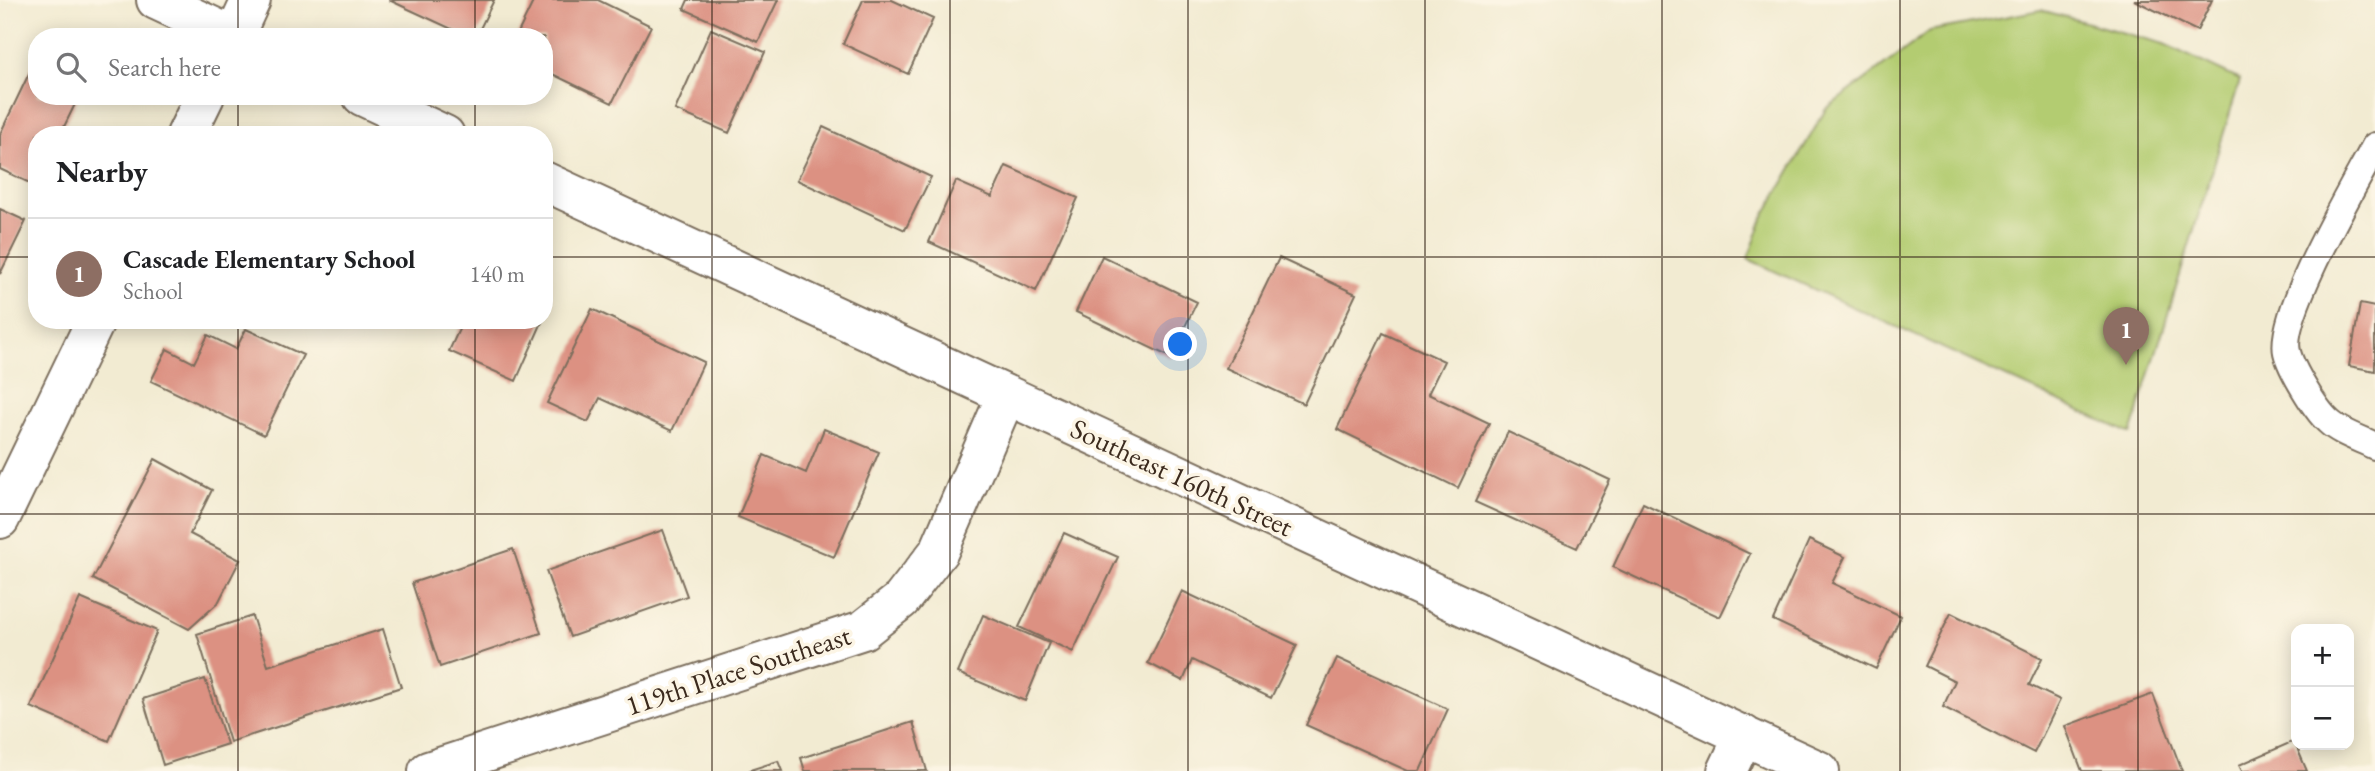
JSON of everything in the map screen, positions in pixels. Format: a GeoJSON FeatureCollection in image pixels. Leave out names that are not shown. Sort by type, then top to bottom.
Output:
{"type":"FeatureCollection","features":[{"type":"Feature","properties":{"kind":"street"},"geometry":{"type":"LineString","coordinates":[[156,0],[215,28]]}},
{"type":"Feature","properties":{"kind":"street"},"geometry":{"type":"LineString","coordinates":[[238,28],[251,0]]}},
{"type":"Feature","properties":{"kind":"street"},"geometry":{"type":"LineString","coordinates":[[190,126],[201,105]]}},
{"type":"Feature","properties":{"kind":"street"},"geometry":{"type":"LineString","coordinates":[[381,105],[426,126]]}},
{"type":"Feature","properties":{"kind":"street","name":"Southeast 160th Street"},"geometry":{"type":"LineString","coordinates":[[553,185],[1820,771]]}},
{"type":"Feature","properties":{"kind":"street"},"geometry":{"type":"LineString","coordinates":[[0,519],[92,329]]}},
{"type":"Feature","properties":{"kind":"street","name":"119th Place Southeast"},"geometry":{"type":"LineString","coordinates":[[428,771],[863,629],[901,600],[939,551],[1006,396]]}},
{"type":"Feature","properties":{"kind":"street"},"geometry":{"type":"LineString","coordinates":[[1727,771],[1744,735]]}},
{"type":"Feature","properties":{"kind":"lane"},"geometry":{"type":"LineString","coordinates":[[2375,146],[2329,231],[2292,316],[2286,351],[2305,388],[2329,422],[2375,446]]}},
{"type":"Feature","properties":{"kind":"green space"},"geometry":{"type":"Polygon","coordinates":[[[2041,10],[2164,44],[2240,80],[2131,434],[1748,259],[1763,218],[1826,109],[1930,31],[2041,10]]]}},
{"type":"Feature","properties":{"kind":"building"},"geometry":{"type":"Polygon","coordinates":[[[389,0],[494,0],[480,28],[450,28],[389,0]]]}},
{"type":"Feature","properties":{"kind":"building"},"geometry":{"type":"Polygon","coordinates":[[[534,0],[598,0],[651,26],[612,103],[553,74],[553,28],[520,28],[534,0]]]}},
{"type":"Feature","properties":{"kind":"building"},"geometry":{"type":"Polygon","coordinates":[[[688,0],[778,0],[758,42],[684,9],[688,0]]]}},
{"type":"Feature","properties":{"kind":"building"},"geometry":{"type":"Polygon","coordinates":[[[863,0],[892,0],[933,19],[908,74],[843,44],[863,0]]]}},
{"type":"Feature","properties":{"kind":"building"},"geometry":{"type":"Polygon","coordinates":[[[2134,0],[2212,0],[2197,31],[2134,0]]]}},
{"type":"Feature","properties":{"kind":"building"},"geometry":{"type":"Polygon","coordinates":[[[711,29],[765,52],[729,133],[675,110],[711,29]]]}},
{"type":"Feature","properties":{"kind":"building"},"geometry":{"type":"Polygon","coordinates":[[[28,76],[28,105],[75,105],[64,126],[28,126],[28,182],[0,169],[0,134],[28,76]]]}},
{"type":"Feature","properties":{"kind":"building"},"geometry":{"type":"Polygon","coordinates":[[[823,127],[931,177],[905,230],[797,180],[823,127]]]}},
{"type":"Feature","properties":{"kind":"building"},"geometry":{"type":"Polygon","coordinates":[[[1006,166],[1078,198],[1036,291],[929,242],[956,181],[992,197],[1006,166]]]}},
{"type":"Feature","properties":{"kind":"building"},"geometry":{"type":"Polygon","coordinates":[[[0,209],[26,221],[0,274],[0,209]]]}},
{"type":"Feature","properties":{"kind":"building"},"geometry":{"type":"Polygon","coordinates":[[[1102,256],[1197,302],[1170,357],[1076,312],[1102,256]]]}},
{"type":"Feature","properties":{"kind":"building"},"geometry":{"type":"Polygon","coordinates":[[[1279,258],[1356,294],[1304,404],[1226,368],[1279,258]]]}},
{"type":"Feature","properties":{"kind":"building"},"geometry":{"type":"Polygon","coordinates":[[[2360,304],[2375,307],[2375,371],[2349,366],[2360,304]]]}},
{"type":"Feature","properties":{"kind":"building"},"geometry":{"type":"Polygon","coordinates":[[[592,309],[704,362],[672,431],[600,398],[588,422],[547,403],[592,309]]]}},
{"type":"Feature","properties":{"kind":"building"},"geometry":{"type":"Polygon","coordinates":[[[246,329],[303,355],[264,435],[151,381],[167,349],[194,363],[208,335],[236,349],[246,329]]]}},
{"type":"Feature","properties":{"kind":"building"},"geometry":{"type":"Polygon","coordinates":[[[459,329],[539,329],[516,381],[449,351],[459,329]]]}},
{"type":"Feature","properties":{"kind":"building"},"geometry":{"type":"Polygon","coordinates":[[[1383,333],[1444,361],[1428,394],[1489,423],[1458,488],[1337,429],[1383,333]]]}},
{"type":"Feature","properties":{"kind":"building"},"geometry":{"type":"Polygon","coordinates":[[[824,429],[879,452],[834,557],[738,517],[764,455],[806,473],[824,429]]]}},
{"type":"Feature","properties":{"kind":"building"},"geometry":{"type":"Polygon","coordinates":[[[1508,432],[1610,480],[1577,548],[1475,502],[1508,432]]]}},
{"type":"Feature","properties":{"kind":"building"},"geometry":{"type":"Polygon","coordinates":[[[155,459],[212,490],[190,534],[240,560],[218,603],[189,629],[93,579],[155,459]]]}},
{"type":"Feature","properties":{"kind":"building"},"geometry":{"type":"Polygon","coordinates":[[[1643,503],[1750,554],[1720,617],[1613,567],[1643,503]]]}},
{"type":"Feature","properties":{"kind":"building"},"geometry":{"type":"Polygon","coordinates":[[[663,530],[687,596],[570,637],[546,571],[663,530]]]}},
{"type":"Feature","properties":{"kind":"building"},"geometry":{"type":"Polygon","coordinates":[[[1064,533],[1118,557],[1073,652],[1019,627],[1064,533]]]}},
{"type":"Feature","properties":{"kind":"building"},"geometry":{"type":"Polygon","coordinates":[[[1809,540],[1845,557],[1832,583],[1901,616],[1876,669],[1773,620],[1809,540]]]}},
{"type":"Feature","properties":{"kind":"building"},"geometry":{"type":"Polygon","coordinates":[[[513,549],[541,633],[440,667],[412,583],[513,549]]]}},
{"type":"Feature","properties":{"kind":"building"},"geometry":{"type":"Polygon","coordinates":[[[1182,591],[1297,645],[1271,698],[1192,660],[1183,681],[1148,663],[1182,591]]]}},
{"type":"Feature","properties":{"kind":"building"},"geometry":{"type":"Polygon","coordinates":[[[80,598],[157,631],[109,741],[31,707],[80,598]]]}},
{"type":"Feature","properties":{"kind":"building"},"geometry":{"type":"Polygon","coordinates":[[[1951,613],[2042,658],[2029,685],[2060,700],[2034,753],[1943,707],[1955,681],[1925,666],[1951,613]]]}},
{"type":"Feature","properties":{"kind":"building"},"geometry":{"type":"Polygon","coordinates":[[[983,615],[1049,643],[1025,701],[958,673],[983,615]]]}},
{"type":"Feature","properties":{"kind":"building"},"geometry":{"type":"Polygon","coordinates":[[[252,616],[268,666],[383,629],[401,687],[230,742],[197,634],[252,616]]]}},
{"type":"Feature","properties":{"kind":"building"},"geometry":{"type":"Polygon","coordinates":[[[1337,658],[1448,709],[1420,771],[1408,771],[1306,725],[1337,658]]]}},
{"type":"Feature","properties":{"kind":"building"},"geometry":{"type":"Polygon","coordinates":[[[205,679],[227,744],[163,765],[143,699],[205,679]]]}},
{"type":"Feature","properties":{"kind":"building"},"geometry":{"type":"Polygon","coordinates":[[[2153,694],[2182,771],[2082,771],[2065,726],[2153,694]]]}},
{"type":"Feature","properties":{"kind":"building"},"geometry":{"type":"Polygon","coordinates":[[[913,722],[927,771],[805,771],[801,758],[913,722]]]}},
{"type":"Feature","properties":{"kind":"building"},"geometry":{"type":"Polygon","coordinates":[[[2291,742],[2291,750],[2298,750],[2307,771],[2242,771],[2239,765],[2291,742]]]}},
{"type":"Feature","properties":{"kind":"building"},"geometry":{"type":"Polygon","coordinates":[[[778,761],[782,771],[750,771],[750,770],[778,761]]]}},
{"type":"Feature","properties":{"kind":"place","name":"Cascade Elementary School"},"geometry":{"type":"Point","coordinates":[2126,365]}}]}
